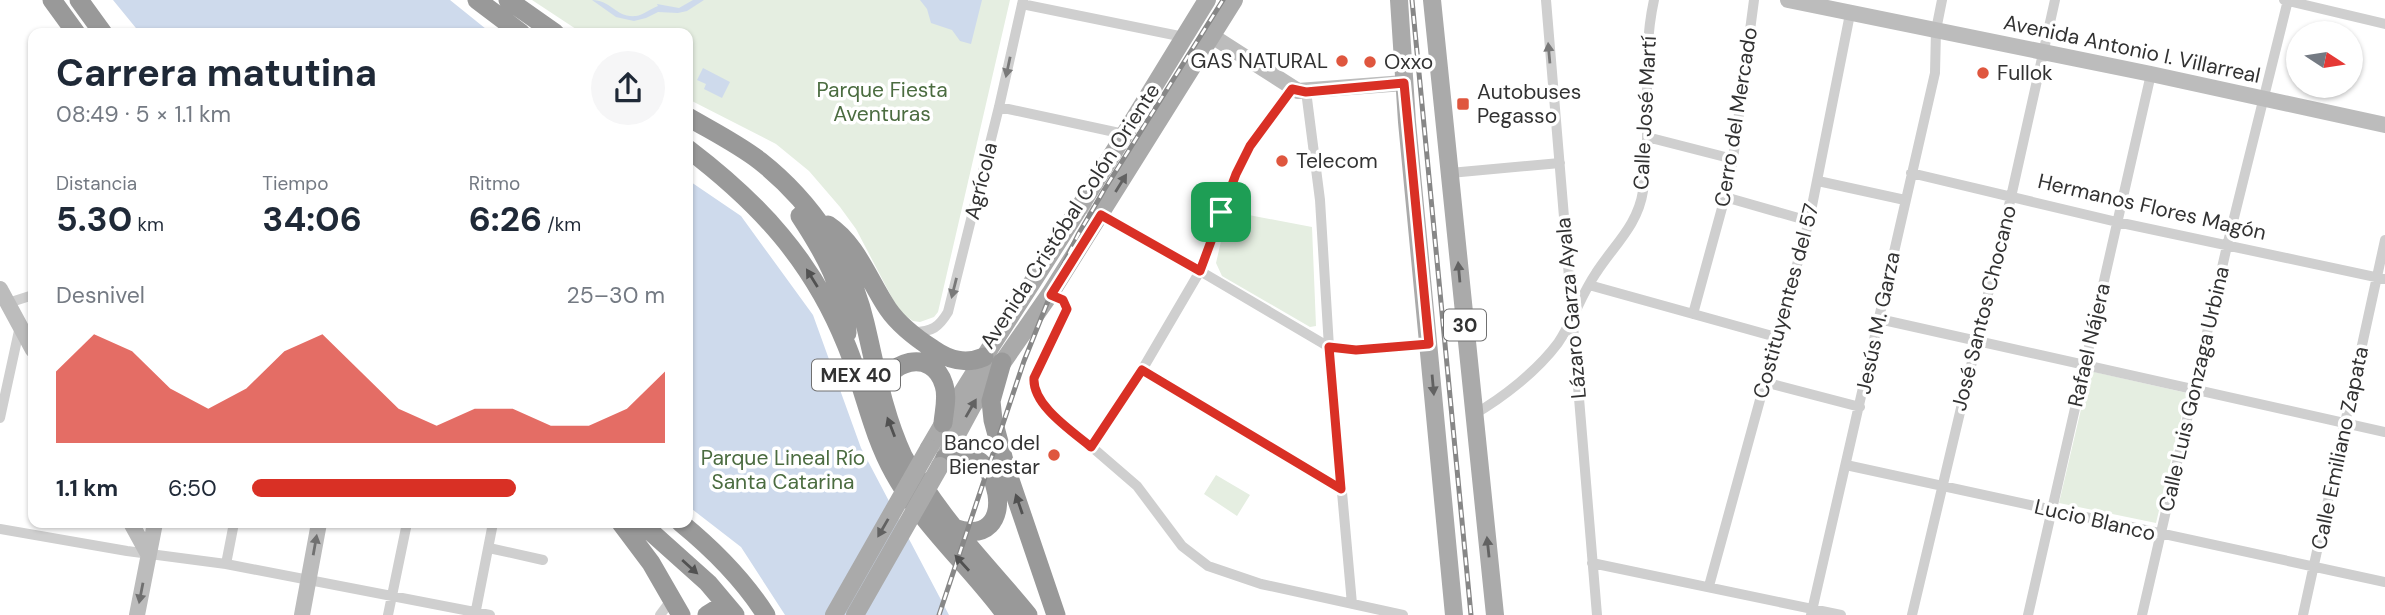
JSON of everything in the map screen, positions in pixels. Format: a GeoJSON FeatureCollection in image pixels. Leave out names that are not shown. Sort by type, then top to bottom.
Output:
{"type":"FeatureCollection","features":[{"type":"Feature","properties":{"kind":"highway"},"geometry":{"type":"LineString","coordinates":[[52,0],[72,28]]}},
{"type":"Feature","properties":{"kind":"highway"},"geometry":{"type":"LineString","coordinates":[[79,0],[99,28]]}},
{"type":"Feature","properties":{"kind":"highway"},"geometry":{"type":"LineString","coordinates":[[477,0],[514,28]]}},
{"type":"Feature","properties":{"kind":"highway"},"geometry":{"type":"LineString","coordinates":[[508,0],[548,28]]}},
{"type":"Feature","properties":{"kind":"highway","name":"MEX 40"},"geometry":{"type":"LineString","coordinates":[[693,120],[727,139],[773,172],[818,220],[836,248],[853,284],[865,323],[880,397],[905,459],[952,527],[1028,615]]}},
{"type":"Feature","properties":{"kind":"highway"},"geometry":{"type":"LineString","coordinates":[[727,139],[779,189],[820,248],[846,312],[847,346]]}},
{"type":"Feature","properties":{"kind":"highway","name":"MEX 40"},"geometry":{"type":"LineString","coordinates":[[693,153],[731,182],[779,232],[821,291],[847,346],[874,431],[894,472],[920,513],[1006,615]]}},
{"type":"Feature","properties":{"kind":"highway"},"geometry":{"type":"LineString","coordinates":[[818,220],[831,226],[848,241],[889,310],[908,330],[949,359],[993,359],[993,420],[1006,468],[1056,615]]}},
{"type":"Feature","properties":{"kind":"highway"},"geometry":{"type":"LineString","coordinates":[[880,397],[883,383],[895,368],[913,362],[926,365],[937,372],[944,382],[946,395],[943,423]]}},
{"type":"Feature","properties":{"kind":"highway"},"geometry":{"type":"LineString","coordinates":[[938,457],[962,453],[976,459],[992,477],[997,492],[995,516],[987,527],[972,533],[952,527]]}},
{"type":"Feature","properties":{"kind":"highway"},"geometry":{"type":"LineString","coordinates":[[625,528],[651,564],[671,610]]}},
{"type":"Feature","properties":{"kind":"highway"},"geometry":{"type":"LineString","coordinates":[[647,528],[708,583],[733,615]]}},
{"type":"Feature","properties":{"kind":"highway"},"geometry":{"type":"LineString","coordinates":[[687,528],[708,545],[736,575],[766,615]]}},
{"type":"Feature","properties":{"kind":"highway"},"geometry":{"type":"LineString","coordinates":[[707,615],[715,610],[733,615]]}},
{"type":"Feature","properties":{"kind":"main road","name":"Avenida Cristóbal Colón Oriente"},"geometry":{"type":"LineString","coordinates":[[938,457],[972,405],[993,359],[1081,205],[1207,0]]}},
{"type":"Feature","properties":{"kind":"main road","name":"Avenida Cristóbal Colón Oriente"},"geometry":{"type":"LineString","coordinates":[[938,457],[943,423],[993,359],[1051,295],[1234,0]]}},
{"type":"Feature","properties":{"kind":"main road"},"geometry":{"type":"LineString","coordinates":[[1399,0],[1404,83],[1454,615]]}},
{"type":"Feature","properties":{"kind":"main road","name":"30"},"geometry":{"type":"LineString","coordinates":[[1432,0],[1495,615]]}},
{"type":"Feature","properties":{"kind":"main road"},"geometry":{"type":"LineString","coordinates":[[834,615],[938,457]]}},
{"type":"Feature","properties":{"kind":"main road"},"geometry":{"type":"LineString","coordinates":[[855,615],[938,457]]}},
{"type":"Feature","properties":{"kind":"street","name":"Lázaro Garza Ayala"},"geometry":{"type":"LineString","coordinates":[[1546,0],[1597,615]]}},
{"type":"Feature","properties":{"kind":"street","name":"Calle José Martí"},"geometry":{"type":"LineString","coordinates":[[1473,415],[1537,367],[1559,341],[1588,285],[1627,233],[1637,215],[1643,191],[1647,138],[1646,53],[1654,0]]}},
{"type":"Feature","properties":{"kind":"street","name":"Cerro del Mercado"},"geometry":{"type":"LineString","coordinates":[[1693,314],[1733,159],[1754,0]]}},
{"type":"Feature","properties":{"kind":"street","name":"Avenida Antonio I. Villarreal"},"geometry":{"type":"LineString","coordinates":[[1792,0],[2385,125]]}},
{"type":"Feature","properties":{"kind":"street","name":"Jesús M. Garza"},"geometry":{"type":"LineString","coordinates":[[1812,612],[1935,73],[1937,30],[1942,0]]}},
{"type":"Feature","properties":{"kind":"street","name":"José Santos Chocano"},"geometry":{"type":"LineString","coordinates":[[1912,615],[2055,0]]}},
{"type":"Feature","properties":{"kind":"street"},"geometry":{"type":"LineString","coordinates":[[2286,0],[2385,24]]}},
{"type":"Feature","properties":{"kind":"street","name":"Calle Luis Gonzaga Urbina"},"geometry":{"type":"LineString","coordinates":[[2142,615],[2286,0]]}},
{"type":"Feature","properties":{"kind":"street"},"geometry":{"type":"LineString","coordinates":[[1022,2],[1184,37]]}},
{"type":"Feature","properties":{"kind":"street","name":"Agrícola"},"geometry":{"type":"LineString","coordinates":[[908,330],[930,331],[941,324],[948,312],[1022,2]]}},
{"type":"Feature","properties":{"kind":"street","name":"Costituyentes del 57"},"geometry":{"type":"LineString","coordinates":[[1709,586],[1809,221],[1850,14]]}},
{"type":"Feature","properties":{"kind":"street"},"geometry":{"type":"LineString","coordinates":[[1212,36],[1299,90],[1404,83]]}},
{"type":"Feature","properties":{"kind":"street","name":"Rafael Nájera"},"geometry":{"type":"LineString","coordinates":[[2028,615],[2151,74]]}},
{"type":"Feature","properties":{"kind":"street"},"geometry":{"type":"LineString","coordinates":[[1091,447],[1142,370],[1200,271],[1236,174],[1250,146],[1299,90]]}},
{"type":"Feature","properties":{"kind":"street"},"geometry":{"type":"LineString","coordinates":[[1299,90],[1320,200],[1329,347],[1352,604]]}},
{"type":"Feature","properties":{"kind":"street"},"geometry":{"type":"LineString","coordinates":[[999,107],[1124,134]]}},
{"type":"Feature","properties":{"kind":"street"},"geometry":{"type":"LineString","coordinates":[[1647,138],[1733,159]]}},
{"type":"Feature","properties":{"kind":"street"},"geometry":{"type":"LineString","coordinates":[[1450,173],[1560,163]]}},
{"type":"Feature","properties":{"kind":"street","name":"Hermanos Flores Magón"},"geometry":{"type":"LineString","coordinates":[[1912,173],[2117,222],[2381,278]]}},
{"type":"Feature","properties":{"kind":"street"},"geometry":{"type":"LineString","coordinates":[[1818,181],[1905,200]]}},
{"type":"Feature","properties":{"kind":"street"},"geometry":{"type":"LineString","coordinates":[[1725,197],[1809,221]]}},
{"type":"Feature","properties":{"kind":"street"},"geometry":{"type":"LineString","coordinates":[[1081,205],[1329,347],[1356,350],[1429,344]]}},
{"type":"Feature","properties":{"kind":"street","name":"Calle Emiliano Zapata"},"geometry":{"type":"LineString","coordinates":[[2303,615],[2381,278],[2385,240]]}},
{"type":"Feature","properties":{"kind":"street"},"geometry":{"type":"LineString","coordinates":[[1588,285],[1776,337]]}},
{"type":"Feature","properties":{"kind":"street"},"geometry":{"type":"LineString","coordinates":[[28,295],[4,296],[28,341]]}},
{"type":"Feature","properties":{"kind":"street"},"geometry":{"type":"LineString","coordinates":[[1051,295],[1063,300],[1066,313],[1037,370],[1034,387],[1042,404],[1137,486],[1182,546],[1209,566],[1261,584],[1404,615]]}},
{"type":"Feature","properties":{"kind":"street"},"geometry":{"type":"LineString","coordinates":[[1879,319],[2385,432]]}},
{"type":"Feature","properties":{"kind":"street"},"geometry":{"type":"LineString","coordinates":[[0,418],[20,326]]}},
{"type":"Feature","properties":{"kind":"street"},"geometry":{"type":"LineString","coordinates":[[1142,370],[1341,489]]}},
{"type":"Feature","properties":{"kind":"street"},"geometry":{"type":"LineString","coordinates":[[1765,382],[1860,407]]}},
{"type":"Feature","properties":{"kind":"street","name":"Lucio Blanco"},"geometry":{"type":"LineString","coordinates":[[1846,466],[2385,582]]}},
{"type":"Feature","properties":{"kind":"street"},"geometry":{"type":"LineString","coordinates":[[134,528],[148,554]]}},
{"type":"Feature","properties":{"kind":"street"},"geometry":{"type":"LineString","coordinates":[[137,615],[154,528]]}},
{"type":"Feature","properties":{"kind":"street"},"geometry":{"type":"LineString","coordinates":[[226,565],[233,528]]}},
{"type":"Feature","properties":{"kind":"street"},"geometry":{"type":"LineString","coordinates":[[302,615],[318,528]]}},
{"type":"Feature","properties":{"kind":"street"},"geometry":{"type":"LineString","coordinates":[[388,615],[406,528]]}},
{"type":"Feature","properties":{"kind":"street"},"geometry":{"type":"LineString","coordinates":[[475,614],[492,528]]}},
{"type":"Feature","properties":{"kind":"street"},"geometry":{"type":"LineString","coordinates":[[0,529],[226,565],[490,615]]}},
{"type":"Feature","properties":{"kind":"street"},"geometry":{"type":"LineString","coordinates":[[489,548],[543,560]]}},
{"type":"Feature","properties":{"kind":"street"},"geometry":{"type":"LineString","coordinates":[[1592,563],[1709,586],[1812,612],[1841,615]]}},
{"type":"Feature","properties":{"kind":"green space","name":"Parque Fiesta Aventuras"},"geometry":{"type":"Polygon","coordinates":[[[532,0],[1010,0],[938,312],[934,317],[920,322],[913,321],[899,311],[856,229],[809,171],[776,144],[693,102],[693,28],[574,28],[532,0]]]}},
{"type":"Feature","properties":{"kind":"green space"},"geometry":{"type":"Polygon","coordinates":[[[1228,211],[1312,227],[1316,326],[1310,327],[1222,276],[1216,263],[1228,211]]]}},
{"type":"Feature","properties":{"kind":"green space"},"geometry":{"type":"Polygon","coordinates":[[[2090,371],[2187,393],[2156,523],[2059,503],[2090,371]]]}},
{"type":"Feature","properties":{"kind":"green space"},"geometry":{"type":"Polygon","coordinates":[[[1216,475],[1250,495],[1237,516],[1204,494],[1216,475]]]}},
{"type":"Feature","properties":{"kind":"water"},"geometry":{"type":"Polygon","coordinates":[[[113,0],[450,0],[485,28],[136,28],[113,0]]]}},
{"type":"Feature","properties":{"kind":"water"},"geometry":{"type":"Polygon","coordinates":[[[592,0],[604,3],[623,14],[636,16],[658,6],[657,4],[679,8],[693,0],[704,0],[687,11],[658,12],[634,21],[616,17],[592,0]]]}},
{"type":"Feature","properties":{"kind":"water"},"geometry":{"type":"Polygon","coordinates":[[[920,0],[982,0],[971,44],[960,41],[952,30],[931,23],[927,9],[920,0]]]}},
{"type":"Feature","properties":{"kind":"water"},"geometry":{"type":"Polygon","coordinates":[[[703,68],[730,82],[722,98],[704,89],[706,84],[697,80],[703,68]]]}},
{"type":"Feature","properties":{"kind":"water","name":"Parque Lineal Río Santa Catarina"},"geometry":{"type":"Polygon","coordinates":[[[693,183],[741,216],[813,315],[861,448],[949,615],[785,615],[741,547],[693,510],[693,183]]]}},
{"type":"Feature","properties":{"kind":"railway"},"geometry":{"type":"LineString","coordinates":[[939,615],[1024,361],[1058,276],[1104,190],[1223,0]]}},
{"type":"Feature","properties":{"kind":"railway"},"geometry":{"type":"LineString","coordinates":[[1412,0],[1471,615]]}},
{"type":"Feature","properties":{"kind":"place","name":"GAS NATURAL"},"geometry":{"type":"Point","coordinates":[1342,61]}},
{"type":"Feature","properties":{"kind":"place","name":"Oxxo"},"geometry":{"type":"Point","coordinates":[1370,62]}},
{"type":"Feature","properties":{"kind":"place","name":"Fullok"},"geometry":{"type":"Point","coordinates":[1983,73]}},
{"type":"Feature","properties":{"kind":"place","name":"Autobuses Pegasso"},"geometry":{"type":"Point","coordinates":[1463,104]}},
{"type":"Feature","properties":{"kind":"place","name":"Telecom"},"geometry":{"type":"Point","coordinates":[1282,161]}},
{"type":"Feature","properties":{"kind":"place","name":"Banco del Bienestar"},"geometry":{"type":"Point","coordinates":[1054,455]}},
{"type":"Feature","properties":{"kind":"route"},"geometry":{"type":"LineString","coordinates":[[1404,83],[1429,344],[1343,351],[1329,347],[1341,489],[1142,370],[1091,447],[1042,404],[1036,394],[1034,378],[1066,313],[1063,300],[1051,295],[1101,215],[1200,271],[1221,212],[1250,146],[1292,89],[1306,92],[1404,83]]}}]}
